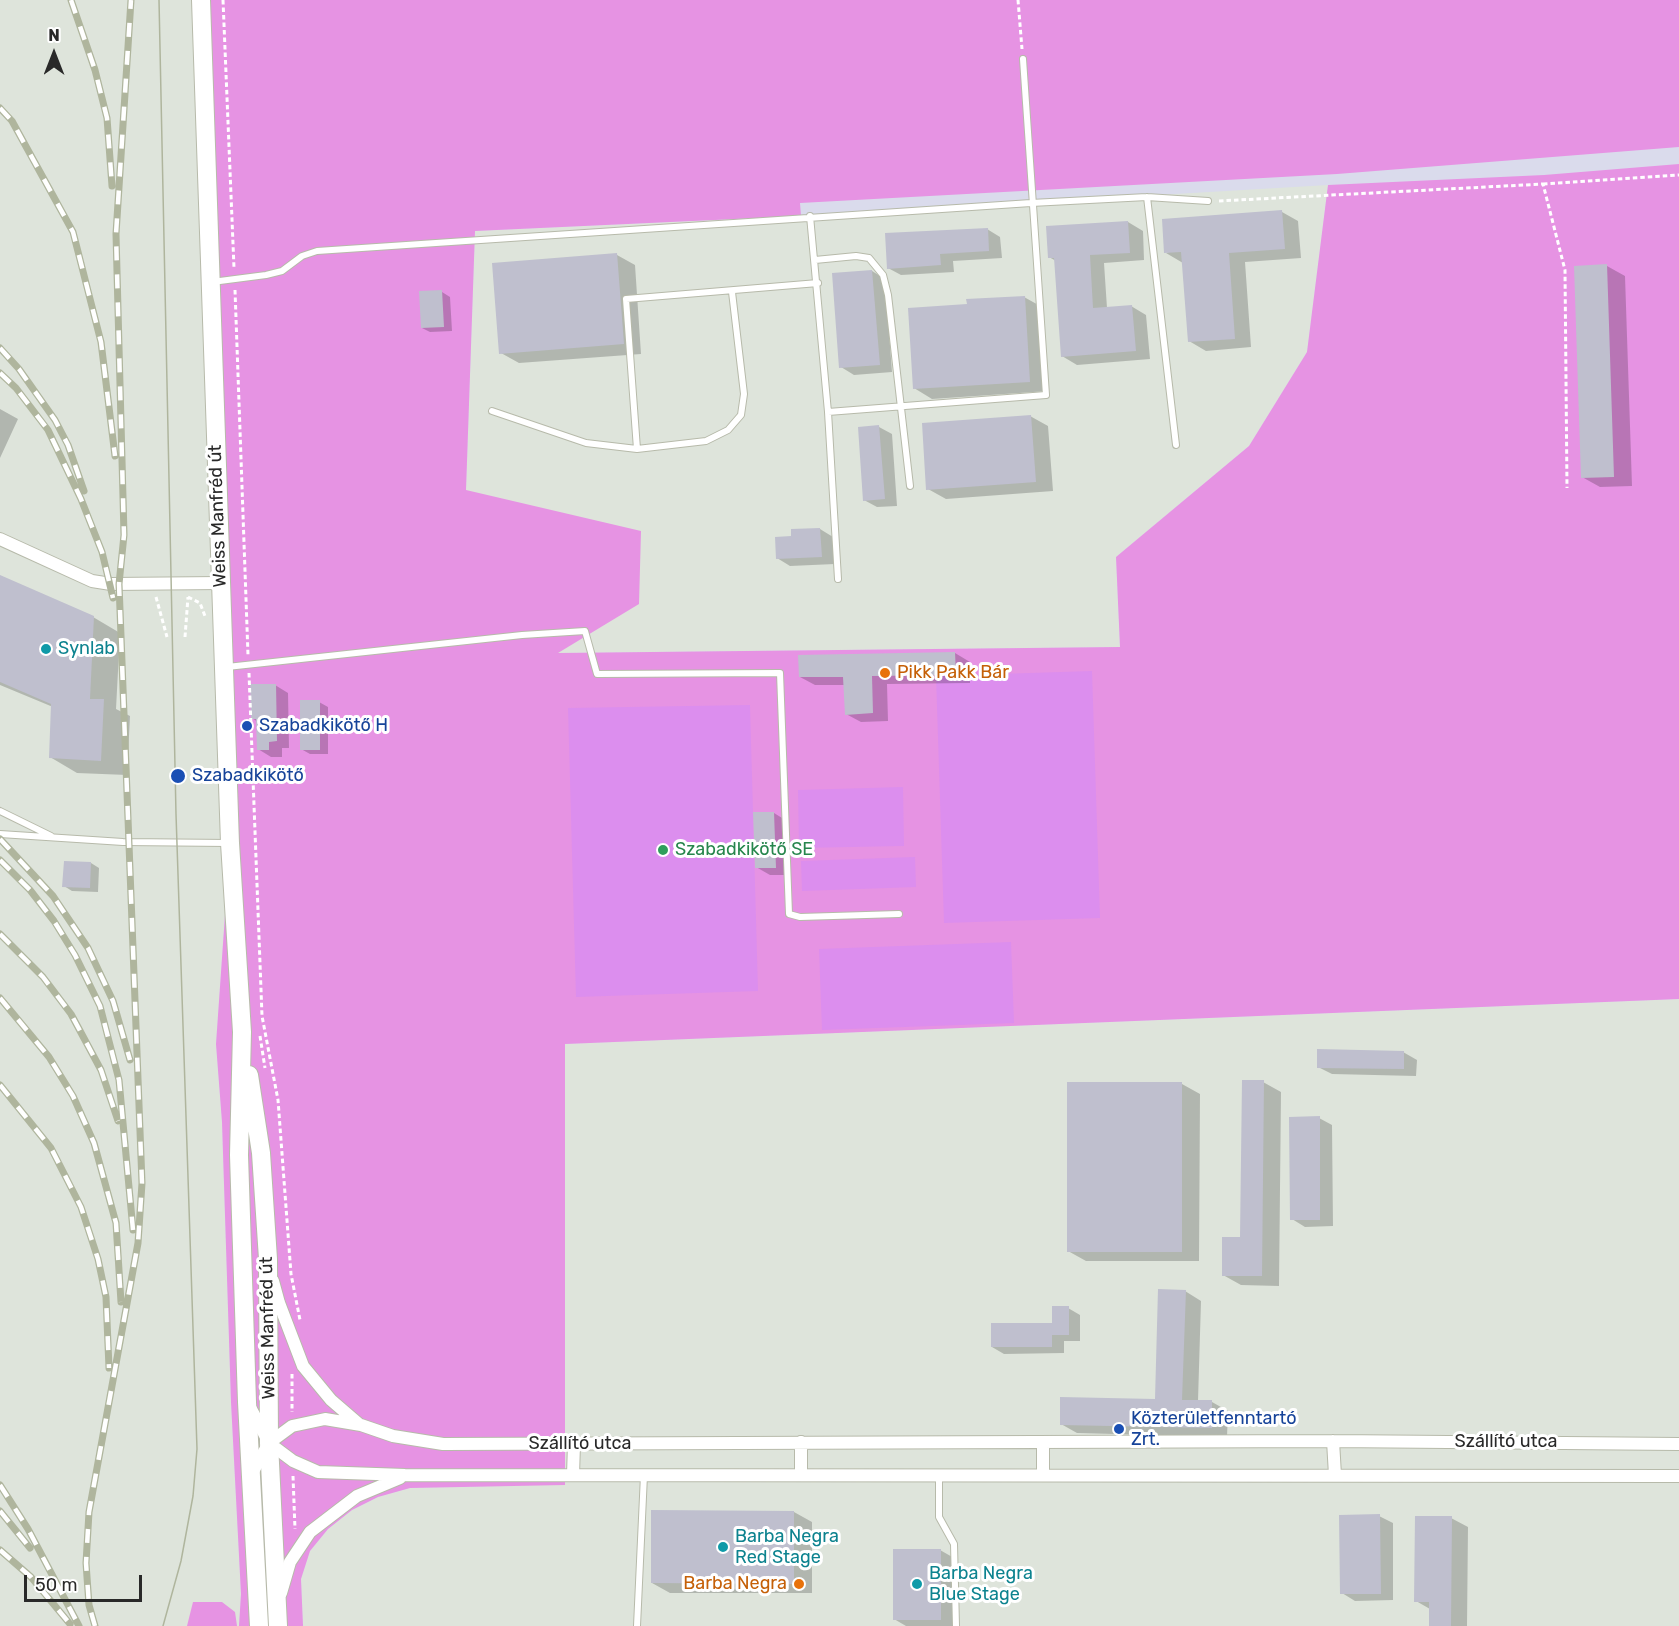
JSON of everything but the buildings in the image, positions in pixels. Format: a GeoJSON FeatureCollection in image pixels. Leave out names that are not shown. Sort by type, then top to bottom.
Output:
{"type":"FeatureCollection","features":[{"type":"Feature","properties":{"kind":"main road","name":"Weiss Manfréd út"},"geometry":{"type":"LineString","coordinates":[[201,0],[230,843],[242,1032],[239,1155],[247,1402],[259,1626]]}},
{"type":"Feature","properties":{"kind":"main road","name":"Weiss Manfréd út"},"geometry":{"type":"LineString","coordinates":[[242,1032],[261,1153],[268,1259],[269,1443],[278,1626]]}},
{"type":"Feature","properties":{"kind":"street"},"geometry":{"type":"LineString","coordinates":[[0,539],[92,581],[111,584],[220,583]]}},
{"type":"Feature","properties":{"kind":"street","name":"Szállító utca"},"geometry":{"type":"LineString","coordinates":[[268,1259],[279,1303],[303,1366],[331,1400],[360,1425]]}},
{"type":"Feature","properties":{"kind":"street"},"geometry":{"type":"LineString","coordinates":[[247,1402],[269,1443],[252,1474]]}},
{"type":"Feature","properties":{"kind":"street","name":"Szállító utca"},"geometry":{"type":"LineString","coordinates":[[1679,1444],[1334,1441],[443,1444],[393,1436],[360,1425],[325,1419],[292,1426],[269,1443],[292,1461],[318,1472],[405,1475],[1679,1476]]}},
{"type":"Feature","properties":{"kind":"street"},"geometry":{"type":"LineString","coordinates":[[1334,1441],[1335,1474]]}},
{"type":"Feature","properties":{"kind":"street"},"geometry":{"type":"LineString","coordinates":[[801,1442],[801,1475]]}},
{"type":"Feature","properties":{"kind":"street"},"geometry":{"type":"LineString","coordinates":[[1043,1442],[1043,1474]]}},
{"type":"Feature","properties":{"kind":"street"},"geometry":{"type":"LineString","coordinates":[[573,1475],[574,1444]]}},
{"type":"Feature","properties":{"kind":"street","name":"Szállító utca"},"geometry":{"type":"LineString","coordinates":[[278,1603],[290,1562],[310,1532],[357,1496],[405,1475]]}},
{"type":"Feature","properties":{"kind":"lane"},"geometry":{"type":"LineString","coordinates":[[828,412],[1046,395],[1023,59]]}},
{"type":"Feature","properties":{"kind":"lane"},"geometry":{"type":"LineString","coordinates":[[209,282],[282,271],[302,256],[317,251],[1031,202],[1147,197],[1208,201]]}},
{"type":"Feature","properties":{"kind":"lane"},"geometry":{"type":"LineString","coordinates":[[1147,197],[1176,445]]}},
{"type":"Feature","properties":{"kind":"lane"},"geometry":{"type":"LineString","coordinates":[[810,216],[818,283],[828,412],[838,579]]}},
{"type":"Feature","properties":{"kind":"lane"},"geometry":{"type":"LineString","coordinates":[[815,260],[856,256],[869,258],[883,275],[888,295],[910,486]]}},
{"type":"Feature","properties":{"kind":"lane"},"geometry":{"type":"LineString","coordinates":[[637,449],[626,298],[732,292],[818,283]]}},
{"type":"Feature","properties":{"kind":"lane"},"geometry":{"type":"LineString","coordinates":[[492,411],[586,443],[637,449],[706,441],[728,430],[741,416],[744,394],[732,292]]}},
{"type":"Feature","properties":{"kind":"lane"},"geometry":{"type":"LineString","coordinates":[[224,668],[522,635],[585,631],[597,674],[780,673],[789,914],[800,917],[899,914]]}},
{"type":"Feature","properties":{"kind":"lane"},"geometry":{"type":"LineString","coordinates":[[0,811],[54,838]]}},
{"type":"Feature","properties":{"kind":"lane"},"geometry":{"type":"LineString","coordinates":[[0,834],[67,839],[230,843]]}},
{"type":"Feature","properties":{"kind":"lane"},"geometry":{"type":"LineString","coordinates":[[939,1474],[939,1517],[954,1544],[956,1626]]}},
{"type":"Feature","properties":{"kind":"lane"},"geometry":{"type":"LineString","coordinates":[[638,1626],[644,1475]]}},
{"type":"Feature","properties":{"kind":"path"},"geometry":{"type":"LineString","coordinates":[[223,0],[262,1016],[278,1100],[291,1274],[301,1318],[299,1324]]}},
{"type":"Feature","properties":{"kind":"path"},"geometry":{"type":"LineString","coordinates":[[1018,0],[1023,59]]}},
{"type":"Feature","properties":{"kind":"path"},"geometry":{"type":"LineString","coordinates":[[1208,201],[1679,175]]}},
{"type":"Feature","properties":{"kind":"path"},"geometry":{"type":"LineString","coordinates":[[1542,184],[1565,270],[1567,488]]}},
{"type":"Feature","properties":{"kind":"path"},"geometry":{"type":"LineString","coordinates":[[147,594],[167,597]]}},
{"type":"Feature","properties":{"kind":"path"},"geometry":{"type":"LineString","coordinates":[[156,597],[167,637]]}},
{"type":"Feature","properties":{"kind":"path"},"geometry":{"type":"LineString","coordinates":[[177,597],[188,597],[200,603],[203,616],[248,616]]}},
{"type":"Feature","properties":{"kind":"path"},"geometry":{"type":"LineString","coordinates":[[185,637],[188,597]]}},
{"type":"Feature","properties":{"kind":"path"},"geometry":{"type":"LineString","coordinates":[[246,733],[249,724]]}},
{"type":"Feature","properties":{"kind":"path"},"geometry":{"type":"LineString","coordinates":[[255,988],[267,1077]]}},
{"type":"Feature","properties":{"kind":"path"},"geometry":{"type":"LineString","coordinates":[[291,1310],[295,1320]]}},
{"type":"Feature","properties":{"kind":"shaded area"},"geometry":{"type":"Polygon","coordinates":[[[0,0],[201,0],[230,843],[216,1044],[222,1122],[231,1402],[241,1594],[239,1626],[0,1626],[0,0]]]}},
{"type":"Feature","properties":{"kind":"shaded area"},"geometry":{"type":"Polygon","coordinates":[[[201,0],[1679,0],[1679,147],[1337,174],[800,203],[801,216],[475,231],[466,490],[641,531],[639,604],[558,653],[1120,647],[1116,557],[1249,446],[1307,352],[1328,185],[1544,175],[1679,164],[1679,999],[565,1044],[565,1485],[410,1488],[378,1497],[352,1510],[328,1529],[310,1551],[301,1579],[303,1626],[239,1626],[241,1594],[231,1402],[222,1122],[216,1044],[230,843],[201,0]]]}},
{"type":"Feature","properties":{"kind":"shaded area"},"geometry":{"type":"Polygon","coordinates":[[[1328,185],[1307,352],[1249,446],[1116,557],[1120,647],[556,653],[466,490],[475,231],[801,216],[1328,185]]]}},
{"type":"Feature","properties":{"kind":"shaded area"},"geometry":{"type":"Polygon","coordinates":[[[1092,671],[1100,918],[944,923],[936,676],[1092,671]]]}},
{"type":"Feature","properties":{"kind":"shaded area","name":"Szabadkikötő SE"},"geometry":{"type":"Polygon","coordinates":[[[750,705],[758,991],[576,997],[568,708],[750,705]]]}},
{"type":"Feature","properties":{"kind":"shaded area"},"geometry":{"type":"Polygon","coordinates":[[[903,787],[904,846],[799,848],[798,790],[903,787]]]}},
{"type":"Feature","properties":{"kind":"shaded area"},"geometry":{"type":"Polygon","coordinates":[[[915,857],[916,887],[802,891],[801,861],[915,857]]]}},
{"type":"Feature","properties":{"kind":"shaded area"},"geometry":{"type":"Polygon","coordinates":[[[1011,942],[1014,1023],[822,1030],[819,949],[1011,942]]]}},
{"type":"Feature","properties":{"kind":"shaded area"},"geometry":{"type":"Polygon","coordinates":[[[1679,999],[1679,1626],[303,1626],[301,1579],[310,1551],[328,1529],[352,1510],[378,1497],[410,1488],[565,1484],[564,1044],[1679,999]]]}},
{"type":"Feature","properties":{"kind":"shaded area"},"geometry":{"type":"Polygon","coordinates":[[[193,1602],[222,1602],[235,1612],[237,1626],[187,1626],[193,1602]]]}},
{"type":"Feature","properties":{"kind":"tram line"},"geometry":{"type":"LineString","coordinates":[[159,0],[176,814],[197,1449],[193,1496],[181,1561],[163,1626]]}},
{"type":"Feature","properties":{"kind":"railway"},"geometry":{"type":"LineString","coordinates":[[71,0],[95,70],[107,118],[112,186]]}},
{"type":"Feature","properties":{"kind":"railway"},"geometry":{"type":"LineString","coordinates":[[95,1626],[89,1605],[86,1563],[89,1512],[138,1243],[142,1183],[119,584],[124,535],[116,234],[131,0]]}},
{"type":"Feature","properties":{"kind":"railway"},"geometry":{"type":"LineString","coordinates":[[0,108],[12,121],[73,232],[101,342],[115,456]]}},
{"type":"Feature","properties":{"kind":"railway"},"geometry":{"type":"LineString","coordinates":[[0,348],[19,369],[55,420],[68,445],[84,491]]}},
{"type":"Feature","properties":{"kind":"railway"},"geometry":{"type":"LineString","coordinates":[[0,373],[16,388],[48,430],[81,499],[102,552],[113,598]]}},
{"type":"Feature","properties":{"kind":"railway"},"geometry":{"type":"LineString","coordinates":[[0,839],[53,896],[88,948],[113,1001],[130,1060]]}},
{"type":"Feature","properties":{"kind":"railway"},"geometry":{"type":"LineString","coordinates":[[0,860],[30,890],[54,921],[75,955],[100,1006],[119,1080],[133,1230]]}},
{"type":"Feature","properties":{"kind":"railway"},"geometry":{"type":"LineString","coordinates":[[0,934],[43,977],[71,1014],[101,1070],[118,1121]]}},
{"type":"Feature","properties":{"kind":"railway"},"geometry":{"type":"LineString","coordinates":[[0,998],[49,1057],[73,1096],[94,1143],[116,1223],[121,1302]]}},
{"type":"Feature","properties":{"kind":"railway"},"geometry":{"type":"LineString","coordinates":[[0,1085],[51,1148],[81,1207],[98,1259],[106,1297],[109,1368]]}},
{"type":"Feature","properties":{"kind":"railway"},"geometry":{"type":"LineString","coordinates":[[0,1485],[28,1529],[79,1626]]}},
{"type":"Feature","properties":{"kind":"railway"},"geometry":{"type":"LineString","coordinates":[[0,1511],[30,1548]]}},
{"type":"Feature","properties":{"kind":"railway"},"geometry":{"type":"LineString","coordinates":[[0,1550],[31,1577],[70,1624]]}},
{"type":"Feature","properties":{"kind":"place","name":"Synlab"},"geometry":{"type":"Point","coordinates":[46,649]}},
{"type":"Feature","properties":{"kind":"place","name":"Pikk Pakk Bár"},"geometry":{"type":"Point","coordinates":[885,673]}},
{"type":"Feature","properties":{"kind":"place","name":"Szabadkikötő H"},"geometry":{"type":"Point","coordinates":[247,726]}},
{"type":"Feature","properties":{"kind":"place","name":"Szabadkikötő"},"geometry":{"type":"Point","coordinates":[178,776]}},
{"type":"Feature","properties":{"kind":"place","name":"Szabadkikötő SE"},"geometry":{"type":"Point","coordinates":[663,850]}},
{"type":"Feature","properties":{"kind":"place","name":"Közterületfenntartó Zrt."},"geometry":{"type":"Point","coordinates":[1119,1429]}},
{"type":"Feature","properties":{"kind":"place","name":"Barba Negra Red Stage"},"geometry":{"type":"Point","coordinates":[723,1547]}},
{"type":"Feature","properties":{"kind":"place","name":"Barba Negra"},"geometry":{"type":"Point","coordinates":[799,1584]}},
{"type":"Feature","properties":{"kind":"place","name":"Barba Negra Blue Stage"},"geometry":{"type":"Point","coordinates":[917,1584]}}]}
